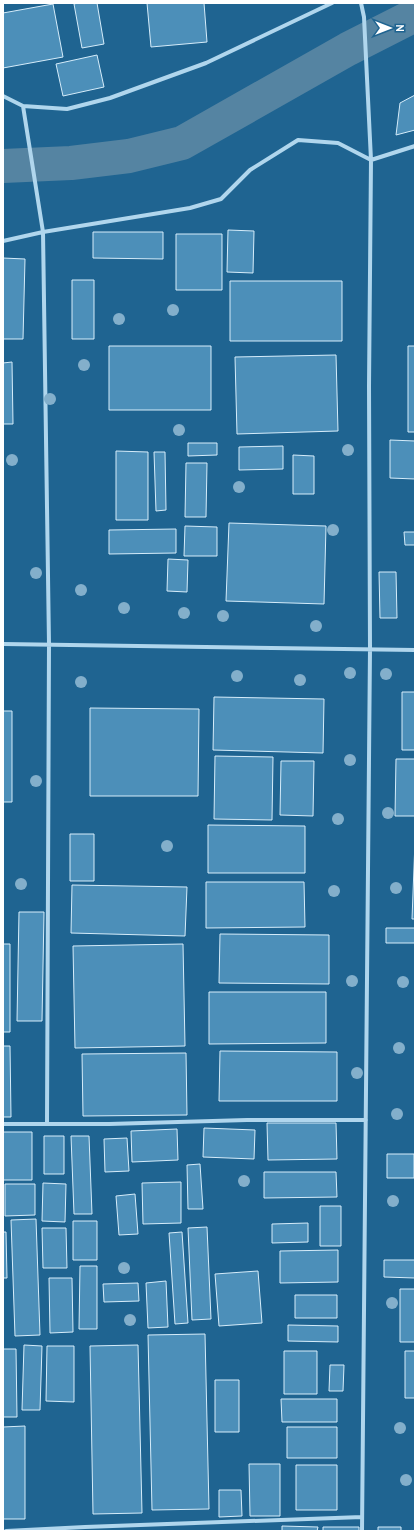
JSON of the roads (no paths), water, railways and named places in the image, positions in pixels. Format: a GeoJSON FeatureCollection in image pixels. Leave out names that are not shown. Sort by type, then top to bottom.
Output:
{"type":"FeatureCollection","features":[{"type":"Feature","properties":{"kind":"street"},"geometry":{"type":"LineString","coordinates":[[3,96],[23,106],[67,109],[110,98],[206,63],[332,3]]}},
{"type":"Feature","properties":{"kind":"street"},"geometry":{"type":"LineString","coordinates":[[361,3],[364,17],[371,160],[369,378],[370,649],[362,1531]]}},
{"type":"Feature","properties":{"kind":"street"},"geometry":{"type":"LineString","coordinates":[[23,106],[43,232],[49,644],[47,1124]]}},
{"type":"Feature","properties":{"kind":"street"},"geometry":{"type":"LineString","coordinates":[[3,241],[43,232],[190,208],[221,199],[250,170],[298,140],[338,143],[371,160],[415,146]]}},
{"type":"Feature","properties":{"kind":"street"},"geometry":{"type":"LineString","coordinates":[[3,644],[415,650]]}},
{"type":"Feature","properties":{"kind":"street"},"geometry":{"type":"LineString","coordinates":[[3,1124],[247,1120],[366,1120]]}},
{"type":"Feature","properties":{"kind":"street"},"geometry":{"type":"LineString","coordinates":[[6,1531],[85,1526],[362,1517]]}},
{"type":"Feature","properties":{"kind":"waterway"},"geometry":{"type":"LineString","coordinates":[[3,166],[71,163],[129,156],[182,143],[348,49],[415,15]]}}]}
